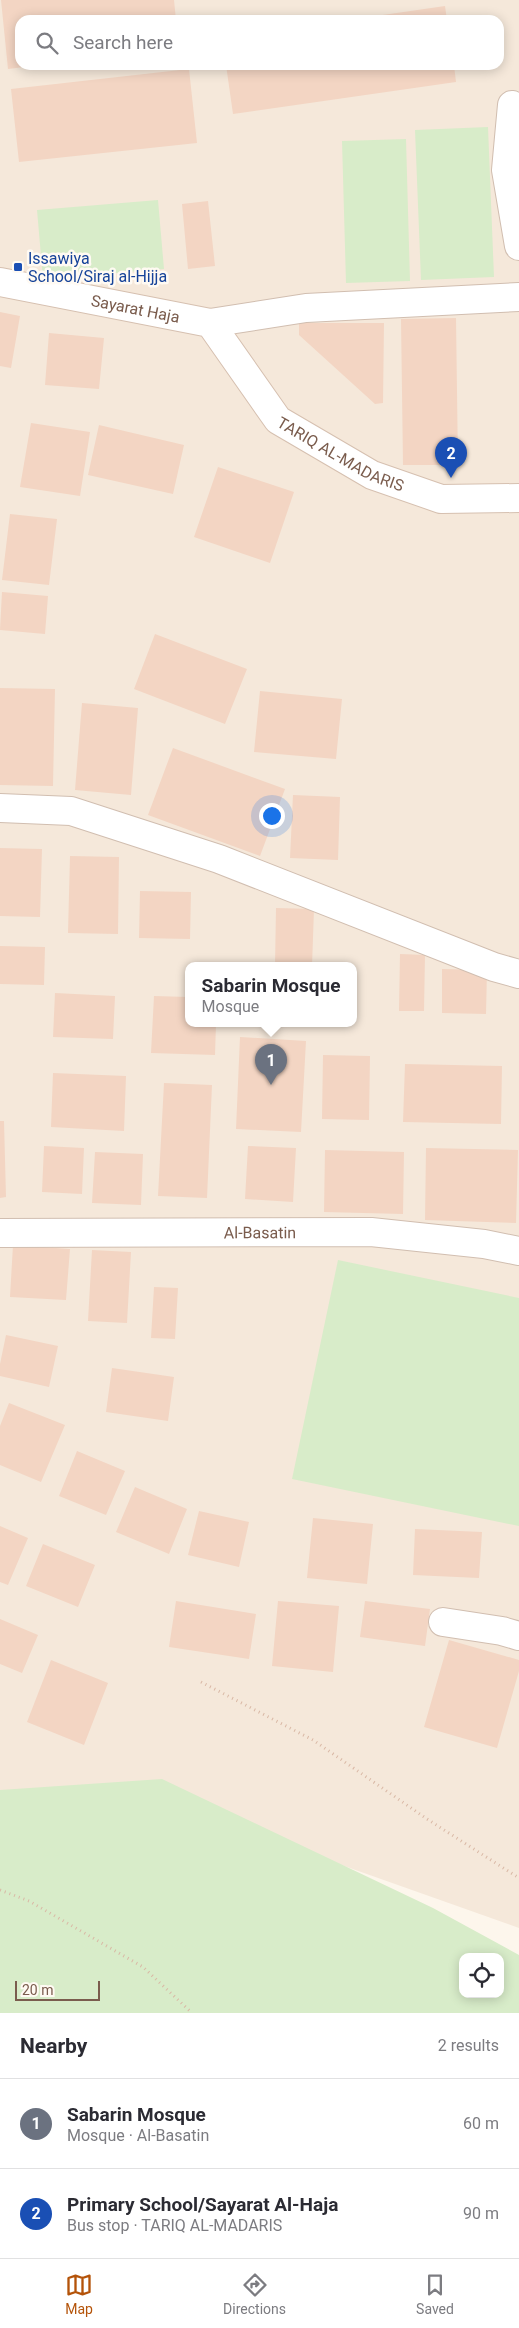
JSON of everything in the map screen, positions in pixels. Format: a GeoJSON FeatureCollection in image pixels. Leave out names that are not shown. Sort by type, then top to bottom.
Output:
{"type":"FeatureCollection","features":[{"type":"Feature","properties":{"kind":"street"},"geometry":{"type":"LineString","coordinates":[[512,105],[506,170],[519,246]]}},
{"type":"Feature","properties":{"kind":"street","name":"Sayarat Haja"},"geometry":{"type":"LineString","coordinates":[[0,282],[210,323],[306,308],[519,296]]}},
{"type":"Feature","properties":{"kind":"street","name":"TARIQ AL-MADARIS"},"geometry":{"type":"LineString","coordinates":[[210,323],[278,420],[372,475],[441,499],[519,498]]}},
{"type":"Feature","properties":{"kind":"street"},"geometry":{"type":"LineString","coordinates":[[0,808],[71,811],[219,859],[494,967],[519,974]]}},
{"type":"Feature","properties":{"kind":"street","name":"Al-Basatin"},"geometry":{"type":"LineString","coordinates":[[0,1233],[371,1232],[484,1244],[519,1251]]}},
{"type":"Feature","properties":{"kind":"street"},"geometry":{"type":"LineString","coordinates":[[443,1622],[502,1631],[519,1636]]}},
{"type":"Feature","properties":{"kind":"path"},"geometry":{"type":"LineString","coordinates":[[201,1682],[313,1740],[428,1819],[519,1878]]}},
{"type":"Feature","properties":{"kind":"path"},"geometry":{"type":"LineString","coordinates":[[0,1890],[29,1901],[143,1967],[192,2013]]}},
{"type":"Feature","properties":{"kind":"shaded area"},"geometry":{"type":"Polygon","coordinates":[[[0,0],[519,0],[519,1928],[158,1800],[0,1808],[0,0]]]}},
{"type":"Feature","properties":{"kind":"green space"},"geometry":{"type":"Polygon","coordinates":[[[488,127],[494,277],[421,280],[415,130],[488,127]]]}},
{"type":"Feature","properties":{"kind":"green space"},"geometry":{"type":"Polygon","coordinates":[[[406,139],[410,281],[346,283],[342,141],[406,139]]]}},
{"type":"Feature","properties":{"kind":"green space"},"geometry":{"type":"Polygon","coordinates":[[[158,200],[164,269],[43,279],[37,210],[158,200]]]}},
{"type":"Feature","properties":{"kind":"green space"},"geometry":{"type":"Polygon","coordinates":[[[338,1260],[519,1298],[519,1526],[292,1479],[338,1260]]]}},
{"type":"Feature","properties":{"kind":"green space"},"geometry":{"type":"Polygon","coordinates":[[[162,1779],[433,1908],[519,1955],[519,2013],[0,2013],[0,1790],[162,1779]]]}},
{"type":"Feature","properties":{"kind":"building"},"geometry":{"type":"Polygon","coordinates":[[[1,0],[174,0],[176,15],[15,15],[15,68],[8,69],[1,0]]]}},
{"type":"Feature","properties":{"kind":"building"},"geometry":{"type":"Polygon","coordinates":[[[445,6],[446,15],[383,15],[445,6]]]}},
{"type":"Feature","properties":{"kind":"building"},"geometry":{"type":"Polygon","coordinates":[[[189,70],[197,143],[19,162],[11,89],[189,70]]]}},
{"type":"Feature","properties":{"kind":"building"},"geometry":{"type":"Polygon","coordinates":[[[227,70],[455,70],[456,82],[233,114],[227,70]]]}},
{"type":"Feature","properties":{"kind":"building"},"geometry":{"type":"Polygon","coordinates":[[[208,201],[215,266],[188,269],[182,204],[208,201]]]}},
{"type":"Feature","properties":{"kind":"building"},"geometry":{"type":"Polygon","coordinates":[[[0,312],[20,316],[11,368],[0,366],[0,312]]]}},
{"type":"Feature","properties":{"kind":"building"},"geometry":{"type":"Polygon","coordinates":[[[456,318],[458,465],[403,465],[401,319],[456,318]]]}},
{"type":"Feature","properties":{"kind":"building"},"geometry":{"type":"Polygon","coordinates":[[[299,323],[384,323],[383,403],[375,404],[299,335],[299,323]]]}},
{"type":"Feature","properties":{"kind":"building"},"geometry":{"type":"Polygon","coordinates":[[[49,333],[104,338],[99,389],[45,385],[49,333]]]}},
{"type":"Feature","properties":{"kind":"building"},"geometry":{"type":"Polygon","coordinates":[[[31,423],[90,432],[80,496],[20,487],[31,423]]]}},
{"type":"Feature","properties":{"kind":"building"},"geometry":{"type":"Polygon","coordinates":[[[99,425],[184,445],[173,494],[88,475],[99,425]]]}},
{"type":"Feature","properties":{"kind":"building"},"geometry":{"type":"Polygon","coordinates":[[[218,467],[294,492],[270,563],[194,537],[218,467]]]}},
{"type":"Feature","properties":{"kind":"building"},"geometry":{"type":"Polygon","coordinates":[[[10,514],[57,519],[49,585],[2,580],[10,514]]]}},
{"type":"Feature","properties":{"kind":"building"},"geometry":{"type":"Polygon","coordinates":[[[2,592],[48,596],[45,634],[0,630],[2,592]]]}},
{"type":"Feature","properties":{"kind":"building"},"geometry":{"type":"Polygon","coordinates":[[[155,634],[247,669],[225,724],[134,689],[155,634]]]}},
{"type":"Feature","properties":{"kind":"building"},"geometry":{"type":"Polygon","coordinates":[[[0,688],[55,689],[53,786],[0,785],[0,688]]]}},
{"type":"Feature","properties":{"kind":"building"},"geometry":{"type":"Polygon","coordinates":[[[260,691],[342,699],[336,759],[254,752],[260,691]]]}},
{"type":"Feature","properties":{"kind":"building"},"geometry":{"type":"Polygon","coordinates":[[[82,703],[138,708],[131,795],[75,790],[82,703]]]}},
{"type":"Feature","properties":{"kind":"building"},"geometry":{"type":"Polygon","coordinates":[[[173,748],[285,789],[260,856],[148,815],[173,748]]]}},
{"type":"Feature","properties":{"kind":"building"},"geometry":{"type":"Polygon","coordinates":[[[293,795],[340,797],[338,860],[290,858],[293,795]]]}},
{"type":"Feature","properties":{"kind":"building"},"geometry":{"type":"Polygon","coordinates":[[[0,848],[42,849],[40,917],[0,916],[0,848]]]}},
{"type":"Feature","properties":{"kind":"building"},"geometry":{"type":"Polygon","coordinates":[[[70,856],[119,857],[118,934],[68,933],[70,856]]]}},
{"type":"Feature","properties":{"kind":"building"},"geometry":{"type":"Polygon","coordinates":[[[140,891],[191,892],[190,939],[139,938],[140,891]]]}},
{"type":"Feature","properties":{"kind":"building"},"geometry":{"type":"Polygon","coordinates":[[[276,908],[314,909],[312,962],[275,962],[276,908]]]}},
{"type":"Feature","properties":{"kind":"building"},"geometry":{"type":"Polygon","coordinates":[[[0,946],[45,947],[44,985],[0,984],[0,946]]]}},
{"type":"Feature","properties":{"kind":"building"},"geometry":{"type":"Polygon","coordinates":[[[400,954],[425,955],[424,1011],[399,1011],[400,954]]]}},
{"type":"Feature","properties":{"kind":"building"},"geometry":{"type":"Polygon","coordinates":[[[442,969],[487,970],[486,1014],[442,1013],[442,969]]]}},
{"type":"Feature","properties":{"kind":"building"},"geometry":{"type":"Polygon","coordinates":[[[55,993],[115,996],[113,1039],[53,1037],[55,993]]]}},
{"type":"Feature","properties":{"kind":"building"},"geometry":{"type":"Polygon","coordinates":[[[154,996],[185,997],[185,1027],[216,1027],[215,1055],[151,1053],[154,996]]]}},
{"type":"Feature","properties":{"kind":"building"},"geometry":{"type":"Polygon","coordinates":[[[240,1037],[306,1041],[301,1132],[236,1129],[240,1037]]]}},
{"type":"Feature","properties":{"kind":"building"},"geometry":{"type":"Polygon","coordinates":[[[323,1055],[370,1056],[369,1120],[322,1119],[323,1055]]]}},
{"type":"Feature","properties":{"kind":"building"},"geometry":{"type":"Polygon","coordinates":[[[405,1064],[502,1066],[501,1124],[403,1122],[405,1064]]]}},
{"type":"Feature","properties":{"kind":"building"},"geometry":{"type":"Polygon","coordinates":[[[53,1073],[126,1076],[124,1131],[51,1127],[53,1073]]]}},
{"type":"Feature","properties":{"kind":"building"},"geometry":{"type":"Polygon","coordinates":[[[164,1083],[212,1085],[207,1198],[158,1196],[164,1083]]]}},
{"type":"Feature","properties":{"kind":"building"},"geometry":{"type":"Polygon","coordinates":[[[0,1121],[4,1121],[6,1197],[0,1198],[0,1121]]]}},
{"type":"Feature","properties":{"kind":"building"},"geometry":{"type":"Polygon","coordinates":[[[44,1146],[84,1148],[82,1194],[42,1192],[44,1146]]]}},
{"type":"Feature","properties":{"kind":"building"},"geometry":{"type":"Polygon","coordinates":[[[248,1146],[296,1148],[293,1202],[245,1199],[248,1146]]]}},
{"type":"Feature","properties":{"kind":"building"},"geometry":{"type":"Polygon","coordinates":[[[426,1148],[518,1150],[516,1223],[425,1220],[426,1148]]]}},
{"type":"Feature","properties":{"kind":"building"},"geometry":{"type":"Polygon","coordinates":[[[325,1150],[404,1152],[403,1214],[324,1212],[325,1150]]]}},
{"type":"Feature","properties":{"kind":"building"},"geometry":{"type":"Polygon","coordinates":[[[95,1152],[143,1154],[141,1205],[92,1203],[95,1152]]]}},
{"type":"Feature","properties":{"kind":"building"},"geometry":{"type":"Polygon","coordinates":[[[13,1245],[70,1249],[66,1300],[10,1297],[13,1245]]]}},
{"type":"Feature","properties":{"kind":"building"},"geometry":{"type":"Polygon","coordinates":[[[92,1250],[131,1252],[127,1323],[88,1321],[92,1250]]]}},
{"type":"Feature","properties":{"kind":"building"},"geometry":{"type":"Polygon","coordinates":[[[154,1287],[178,1288],[175,1339],[151,1338],[154,1287]]]}},
{"type":"Feature","properties":{"kind":"building"},"geometry":{"type":"Polygon","coordinates":[[[6,1335],[58,1346],[49,1387],[0,1376],[0,1364],[6,1335]]]}},
{"type":"Feature","properties":{"kind":"building"},"geometry":{"type":"Polygon","coordinates":[[[112,1368],[174,1377],[168,1421],[106,1412],[112,1368]]]}},
{"type":"Feature","properties":{"kind":"building"},"geometry":{"type":"Polygon","coordinates":[[[9,1403],[65,1425],[41,1482],[0,1465],[0,1426],[9,1403]]]}},
{"type":"Feature","properties":{"kind":"building"},"geometry":{"type":"Polygon","coordinates":[[[77,1451],[125,1471],[106,1515],[59,1496],[77,1451]]]}},
{"type":"Feature","properties":{"kind":"building"},"geometry":{"type":"Polygon","coordinates":[[[135,1487],[187,1509],[169,1554],[116,1532],[135,1487]]]}},
{"type":"Feature","properties":{"kind":"building"},"geometry":{"type":"Polygon","coordinates":[[[199,1511],[249,1522],[239,1567],[188,1555],[199,1511]]]}},
{"type":"Feature","properties":{"kind":"building"},"geometry":{"type":"Polygon","coordinates":[[[313,1518],[373,1524],[367,1584],[307,1578],[313,1518]]]}},
{"type":"Feature","properties":{"kind":"building"},"geometry":{"type":"Polygon","coordinates":[[[0,1526],[28,1538],[8,1585],[0,1582],[0,1526]]]}},
{"type":"Feature","properties":{"kind":"building"},"geometry":{"type":"Polygon","coordinates":[[[415,1529],[482,1532],[479,1578],[413,1575],[415,1529]]]}},
{"type":"Feature","properties":{"kind":"building"},"geometry":{"type":"Polygon","coordinates":[[[43,1544],[95,1565],[78,1607],[26,1586],[43,1544]]]}},
{"type":"Feature","properties":{"kind":"building"},"geometry":{"type":"Polygon","coordinates":[[[176,1601],[256,1614],[249,1659],[169,1647],[176,1601]]]}},
{"type":"Feature","properties":{"kind":"building"},"geometry":{"type":"Polygon","coordinates":[[[278,1601],[339,1606],[333,1672],[272,1666],[278,1601]]]}},
{"type":"Feature","properties":{"kind":"building"},"geometry":{"type":"Polygon","coordinates":[[[365,1601],[430,1609],[425,1646],[360,1637],[365,1601]]]}},
{"type":"Feature","properties":{"kind":"building"},"geometry":{"type":"Polygon","coordinates":[[[0,1619],[38,1635],[22,1673],[0,1664],[0,1619]]]}},
{"type":"Feature","properties":{"kind":"building"},"geometry":{"type":"Polygon","coordinates":[[[449,1640],[519,1660],[519,1671],[497,1748],[424,1727],[449,1640]]]}},
{"type":"Feature","properties":{"kind":"building"},"geometry":{"type":"Polygon","coordinates":[[[51,1660],[108,1683],[84,1745],[27,1722],[51,1660]]]}},
{"type":"Feature","properties":{"kind":"place","name":"Issawiya School/Siraj al-Hijja"},"geometry":{"type":"Point","coordinates":[18,267]}},
{"type":"Feature","properties":{"kind":"place","name":"Primary School/Sayarat Al-Haja"},"geometry":{"type":"Point","coordinates":[451,478]}},
{"type":"Feature","properties":{"kind":"place","name":"Sabarin Mosque"},"geometry":{"type":"Point","coordinates":[271,1085]}}]}
